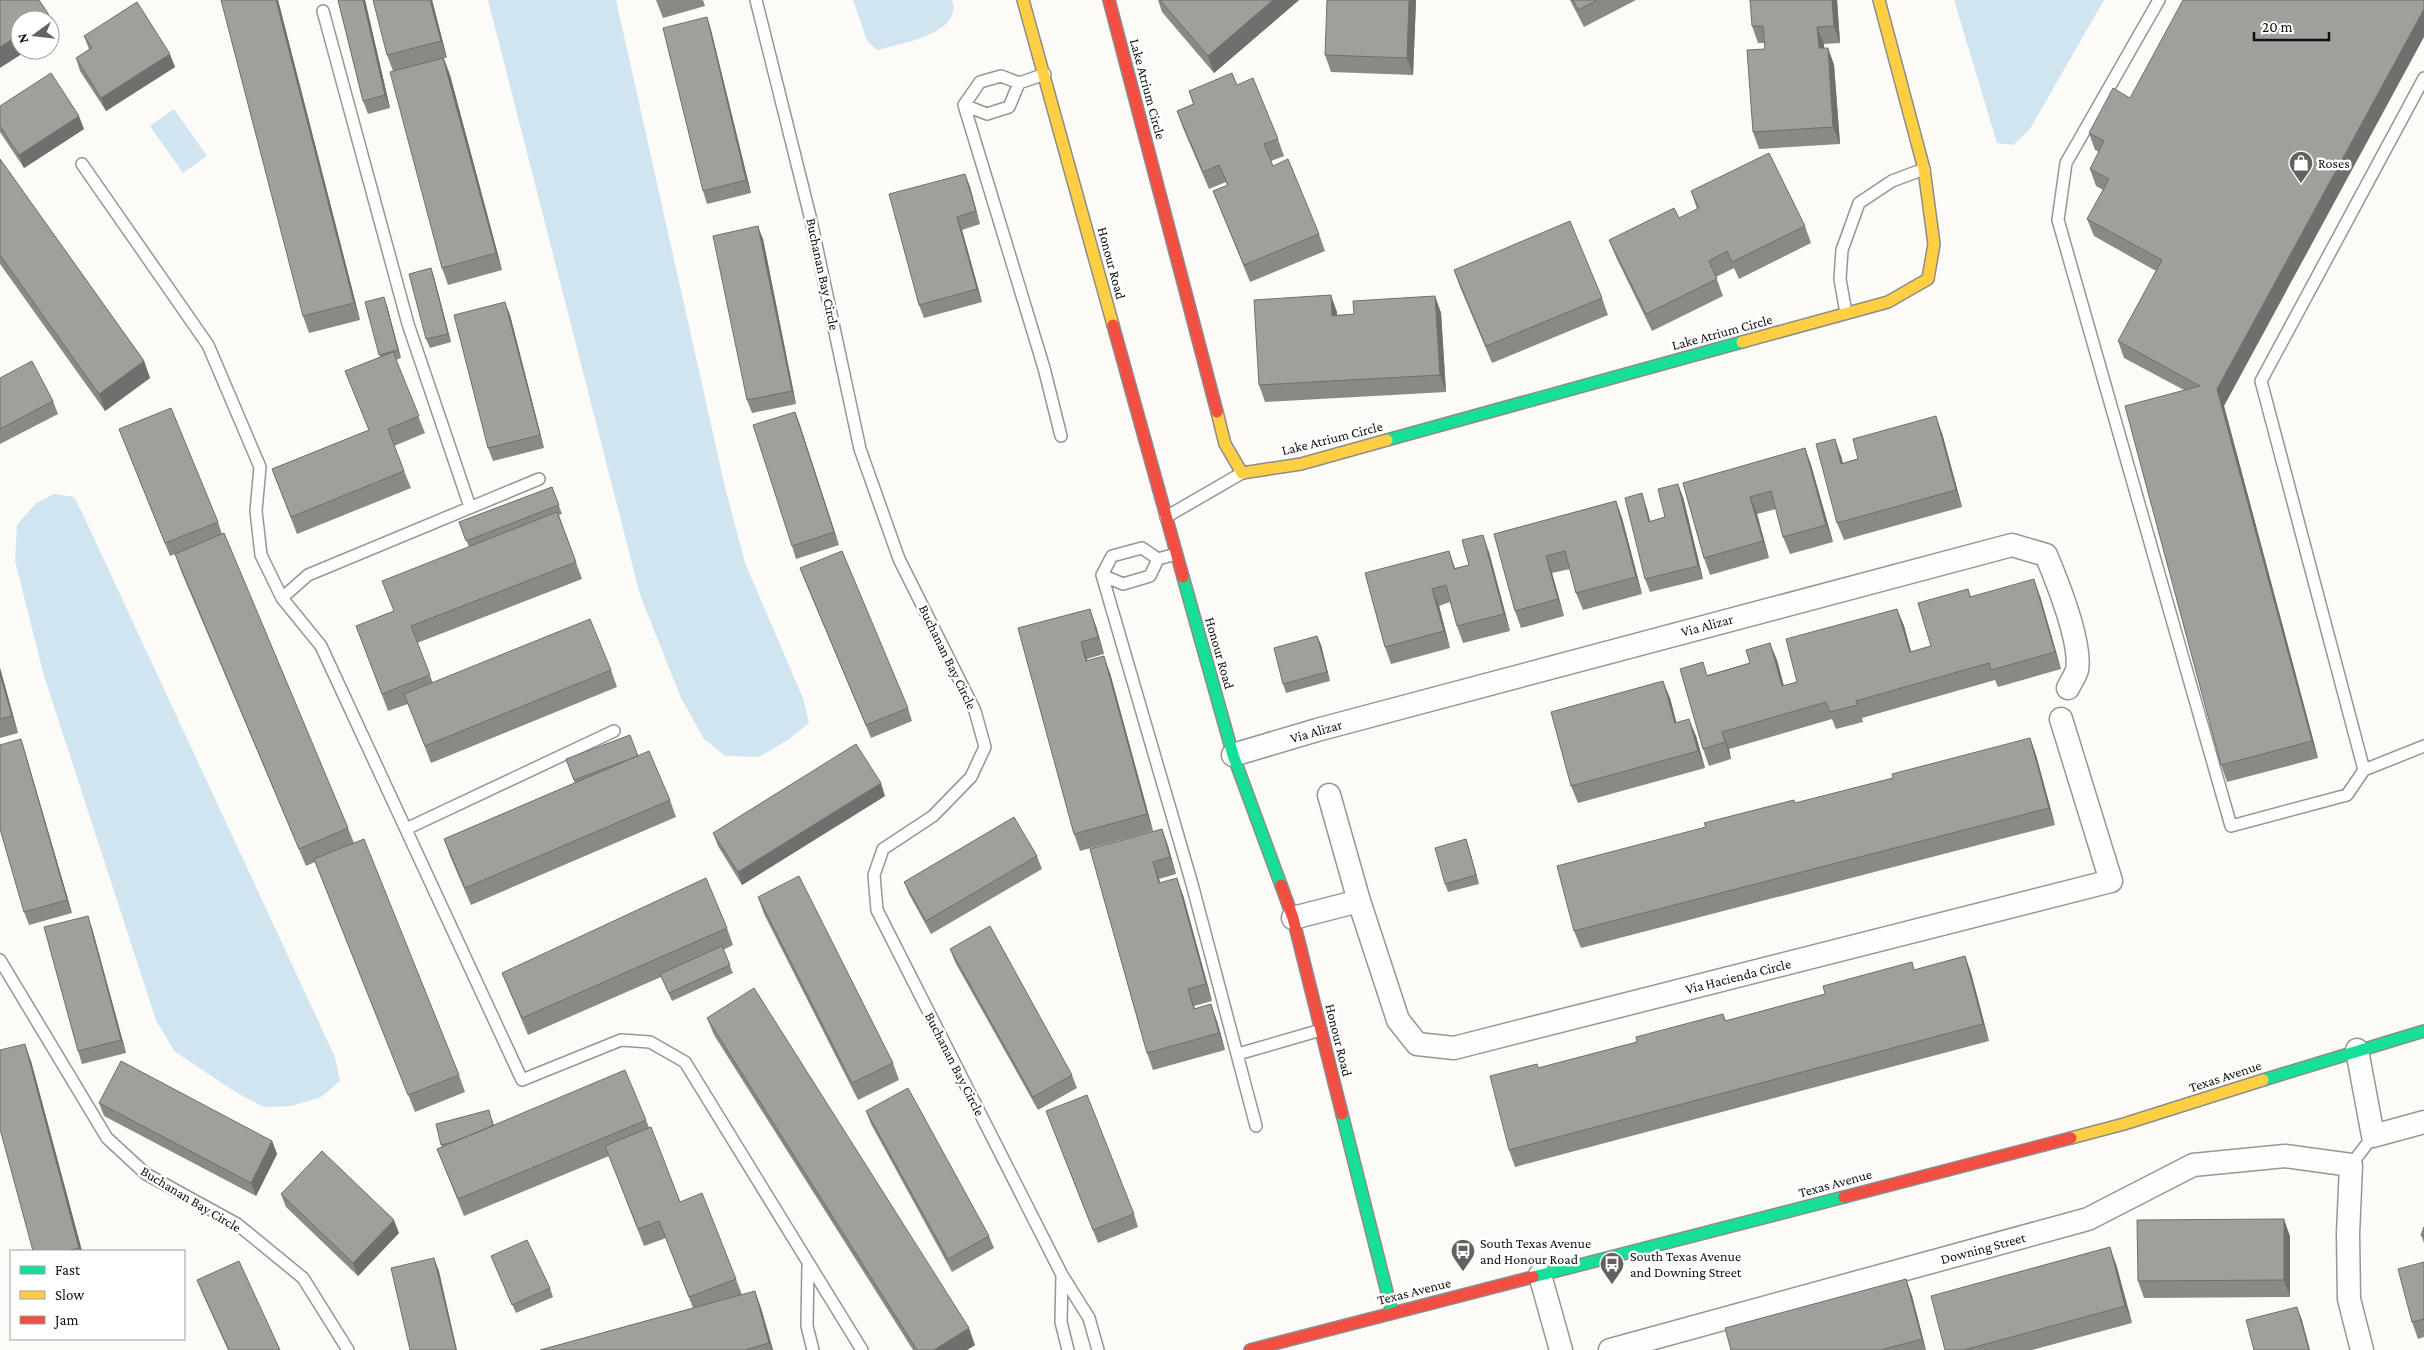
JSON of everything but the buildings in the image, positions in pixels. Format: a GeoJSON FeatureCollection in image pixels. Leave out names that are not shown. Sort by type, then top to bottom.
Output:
{"type":"FeatureCollection","features":[{"type":"Feature","properties":{"kind":"street","name":"Honour Road"},"geometry":{"type":"LineString","coordinates":[[1023,0],[1045,74],[1176,554],[1234,755],[1293,918],[1392,1312]]}},
{"type":"Feature","properties":{"kind":"street","name":"Lake Atrium Circle"},"geometry":{"type":"LineString","coordinates":[[1109,0],[1225,444],[1242,473],[1301,464],[1888,302],[1928,279],[1934,244],[1924,169],[1879,0]]}},
{"type":"Feature","properties":{"kind":"street","name":"Via Alizar"},"geometry":{"type":"LineString","coordinates":[[1234,755],[1317,730],[2012,545],[2046,555],[2061,588],[2074,641],[2077,670],[2068,688]]}},
{"type":"Feature","properties":{"kind":"street","name":"Via Hacienda Circle"},"geometry":{"type":"LineString","coordinates":[[1359,901],[1398,1020],[1417,1044],[1454,1048],[2111,881],[2060,719]]}},
{"type":"Feature","properties":{"kind":"street"},"geometry":{"type":"LineString","coordinates":[[1293,918],[1359,901],[1329,795]]}},
{"type":"Feature","properties":{"kind":"street","name":"Texas Avenue"},"geometry":{"type":"LineString","coordinates":[[1250,1350],[2124,1124],[2357,1050],[2424,1031]]}},
{"type":"Feature","properties":{"kind":"street"},"geometry":{"type":"LineString","coordinates":[[2357,1050],[2373,1136],[2424,1122]]}},
{"type":"Feature","properties":{"kind":"street","name":"Downing Street"},"geometry":{"type":"LineString","coordinates":[[1610,1350],[2088,1219],[2193,1164],[2285,1156],[2351,1164]]}},
{"type":"Feature","properties":{"kind":"street"},"geometry":{"type":"LineString","coordinates":[[2351,1164],[2348,1234],[2349,1298],[2362,1350]]}},
{"type":"Feature","properties":{"kind":"street"},"geometry":{"type":"LineString","coordinates":[[1540,1275],[1560,1350]]}},
{"type":"Feature","properties":{"kind":"lane","name":"Buchanan Bay Circle"},"geometry":{"type":"LineString","coordinates":[[756,0],[810,216],[860,449],[899,559],[975,711],[985,747],[971,777],[933,816],[883,849],[874,875],[877,910],[1062,1275],[1089,1318],[1098,1350]]}},
{"type":"Feature","properties":{"kind":"lane"},"geometry":{"type":"LineString","coordinates":[[2158,0],[2066,163],[2058,220],[2231,826],[2347,795],[2364,770],[2423,750]]}},
{"type":"Feature","properties":{"kind":"lane"},"geometry":{"type":"LineString","coordinates":[[324,11],[408,324],[470,507]]}},
{"type":"Feature","properties":{"kind":"lane"},"geometry":{"type":"LineString","coordinates":[[964,105],[980,82],[1001,76],[1019,83],[1045,74]]}},
{"type":"Feature","properties":{"kind":"lane"},"geometry":{"type":"LineString","coordinates":[[2364,770],[2261,381],[2424,78]]}},
{"type":"Feature","properties":{"kind":"lane"},"geometry":{"type":"LineString","coordinates":[[964,105],[987,114],[1009,107],[1019,83]]}},
{"type":"Feature","properties":{"kind":"lane"},"geometry":{"type":"LineString","coordinates":[[964,105],[1044,368],[1061,436]]}},
{"type":"Feature","properties":{"kind":"lane"},"geometry":{"type":"LineString","coordinates":[[82,164],[208,345],[260,467],[256,510],[261,555],[282,598],[321,646],[522,1080],[621,1040],[650,1042],[685,1062],[860,1350]]}},
{"type":"Feature","properties":{"kind":"lane"},"geometry":{"type":"LineString","coordinates":[[1846,313],[1840,280],[1842,250],[1859,203],[1892,181],[1924,169]]}},
{"type":"Feature","properties":{"kind":"lane","name":"Lake Atrium Circle"},"geometry":{"type":"LineString","coordinates":[[1166,518],[1242,473]]}},
{"type":"Feature","properties":{"kind":"lane"},"geometry":{"type":"LineString","coordinates":[[282,598],[308,575],[538,479]]}},
{"type":"Feature","properties":{"kind":"lane"},"geometry":{"type":"LineString","coordinates":[[1176,554],[1158,558],[1142,548],[1112,556],[1102,574],[1192,884],[1256,1126]]}},
{"type":"Feature","properties":{"kind":"lane"},"geometry":{"type":"LineString","coordinates":[[1102,574],[1122,584],[1150,576],[1158,558]]}},
{"type":"Feature","properties":{"kind":"lane"},"geometry":{"type":"LineString","coordinates":[[406,829],[614,731]]}},
{"type":"Feature","properties":{"kind":"lane","name":"Buchanan Bay Circle"},"geometry":{"type":"LineString","coordinates":[[0,960],[107,1138],[146,1174],[237,1224],[303,1278],[348,1350]]}},
{"type":"Feature","properties":{"kind":"lane"},"geometry":{"type":"LineString","coordinates":[[1238,1054],[1321,1030]]}},
{"type":"Feature","properties":{"kind":"lane"},"geometry":{"type":"LineString","coordinates":[[2351,1164],[2373,1136]]}},
{"type":"Feature","properties":{"kind":"lane"},"geometry":{"type":"LineString","coordinates":[[808,1265],[807,1326],[813,1350]]}},
{"type":"Feature","properties":{"kind":"lane","name":"Buchanan Bay Circle"},"geometry":{"type":"LineString","coordinates":[[1062,1275],[1061,1322],[1068,1350]]}},
{"type":"Feature","properties":{"kind":"water"},"geometry":{"type":"Polygon","coordinates":[[[488,0],[616,0],[725,487],[745,563],[803,698],[809,723],[789,739],[759,757],[725,756],[704,739],[681,698],[640,595],[488,0]]]}},
{"type":"Feature","properties":{"kind":"water"},"geometry":{"type":"Polygon","coordinates":[[[853,0],[952,0],[953,12],[948,21],[927,36],[877,50],[867,41],[853,0]]]}},
{"type":"Feature","properties":{"kind":"water"},"geometry":{"type":"Polygon","coordinates":[[[1954,0],[2104,0],[2030,129],[2013,145],[1997,143],[1954,0]]]}},
{"type":"Feature","properties":{"kind":"water"},"geometry":{"type":"Polygon","coordinates":[[[174,109],[207,156],[183,173],[150,126],[174,109]]]}},
{"type":"Feature","properties":{"kind":"water"},"geometry":{"type":"Polygon","coordinates":[[[54,494],[74,497],[85,519],[335,1057],[340,1081],[321,1097],[292,1106],[264,1107],[237,1093],[174,1051],[156,1020],[44,676],[15,561],[17,525],[35,504],[54,494]]]}},
{"type":"Feature","properties":{"kind":"traffic: fast"},"geometry":{"type":"LineString","coordinates":[[1387,440],[1742,342]]}},
{"type":"Feature","properties":{"kind":"traffic: fast"},"geometry":{"type":"LineString","coordinates":[[1183,577],[1233,755],[1281,885]]}},
{"type":"Feature","properties":{"kind":"traffic: fast"},"geometry":{"type":"LineString","coordinates":[[2263,1080],[2424,1031]]}},
{"type":"Feature","properties":{"kind":"traffic: fast"},"geometry":{"type":"LineString","coordinates":[[1342,1114],[1392,1312]]}},
{"type":"Feature","properties":{"kind":"traffic: fast"},"geometry":{"type":"LineString","coordinates":[[1533,1277],[1844,1197]]}},
{"type":"Feature","properties":{"kind":"traffic: slow"},"geometry":{"type":"LineString","coordinates":[[1023,0],[1113,325]]}},
{"type":"Feature","properties":{"kind":"traffic: slow"},"geometry":{"type":"LineString","coordinates":[[1742,342],[1888,302],[1928,279],[1934,244],[1924,169],[1879,0]]}},
{"type":"Feature","properties":{"kind":"traffic: slow"},"geometry":{"type":"LineString","coordinates":[[1217,412],[1225,444],[1242,473],[1301,464],[1387,440]]}},
{"type":"Feature","properties":{"kind":"traffic: slow"},"geometry":{"type":"LineString","coordinates":[[2071,1138],[2124,1124],[2263,1080]]}},
{"type":"Feature","properties":{"kind":"traffic: jam"},"geometry":{"type":"LineString","coordinates":[[1109,0],[1217,412]]}},
{"type":"Feature","properties":{"kind":"traffic: jam"},"geometry":{"type":"LineString","coordinates":[[1113,325],[1183,577]]}},
{"type":"Feature","properties":{"kind":"traffic: jam"},"geometry":{"type":"LineString","coordinates":[[1281,885],[1293,918],[1342,1114]]}},
{"type":"Feature","properties":{"kind":"traffic: jam"},"geometry":{"type":"LineString","coordinates":[[1844,1197],[2071,1138]]}},
{"type":"Feature","properties":{"kind":"traffic: jam"},"geometry":{"type":"LineString","coordinates":[[1250,1350],[1533,1277]]}},
{"type":"Feature","properties":{"kind":"place","name":"Roses"},"geometry":{"type":"Point","coordinates":[2301,184]}},
{"type":"Feature","properties":{"kind":"place","name":"South Texas Avenue and Honour Road"},"geometry":{"type":"Point","coordinates":[1463,1272]}},
{"type":"Feature","properties":{"kind":"place","name":"South Texas Avenue and Downing Street"},"geometry":{"type":"Point","coordinates":[1612,1285]}}]}
